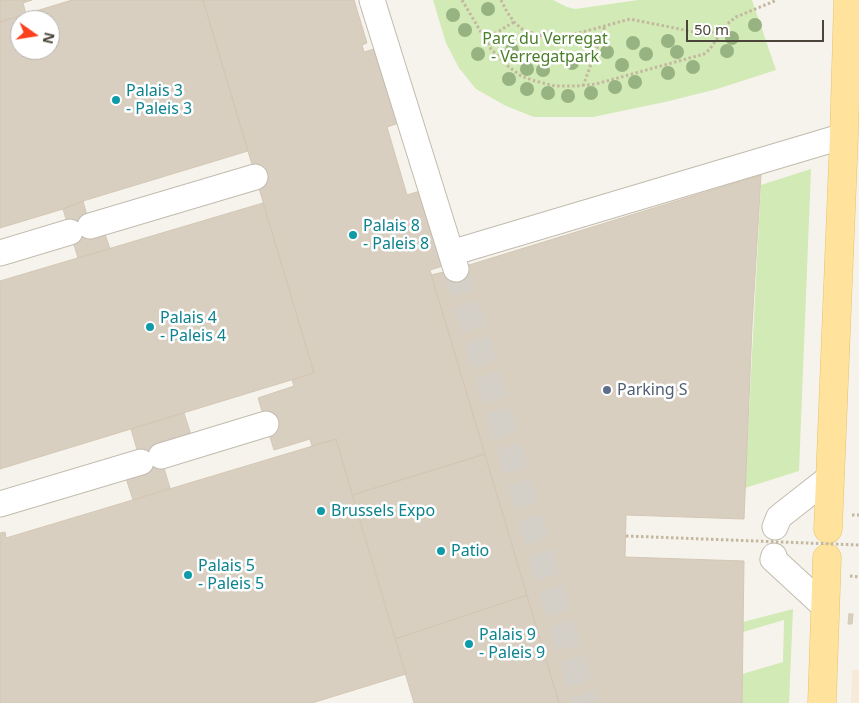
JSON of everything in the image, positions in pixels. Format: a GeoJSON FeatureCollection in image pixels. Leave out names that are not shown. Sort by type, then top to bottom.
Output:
{"type":"FeatureCollection","features":[{"type":"Feature","properties":{"kind":"main road"},"geometry":{"type":"LineString","coordinates":[[828,529],[848,0]]}},
{"type":"Feature","properties":{"kind":"main road"},"geometry":{"type":"LineString","coordinates":[[822,703],[827,558]]}},
{"type":"Feature","properties":{"kind":"lane"},"geometry":{"type":"LineString","coordinates":[[372,0],[454,261],[844,136]]}},
{"type":"Feature","properties":{"kind":"lane"},"geometry":{"type":"LineString","coordinates":[[0,253],[255,177]]}},
{"type":"Feature","properties":{"kind":"lane"},"geometry":{"type":"LineString","coordinates":[[0,504],[266,424]]}},
{"type":"Feature","properties":{"kind":"lane"},"geometry":{"type":"LineString","coordinates":[[775,527],[779,517],[830,477]]}},
{"type":"Feature","properties":{"kind":"lane"},"geometry":{"type":"LineString","coordinates":[[774,556],[773,559],[824,607]]}},
{"type":"Feature","properties":{"kind":"path"},"geometry":{"type":"LineString","coordinates":[[462,0],[497,55],[509,67],[521,76],[555,86],[596,84],[696,58],[710,49],[726,24],[736,17],[777,0]]}},
{"type":"Feature","properties":{"kind":"path"},"geometry":{"type":"LineString","coordinates":[[502,0],[507,12],[522,29],[537,35],[554,38],[630,19],[694,32],[720,32]]}},
{"type":"Feature","properties":{"kind":"path"},"geometry":{"type":"LineString","coordinates":[[486,39],[514,22]]}},
{"type":"Feature","properties":{"kind":"path"},"geometry":{"type":"LineString","coordinates":[[583,86],[605,26]]}},
{"type":"Feature","properties":{"kind":"path"},"geometry":{"type":"LineString","coordinates":[[852,515],[859,515]]}},
{"type":"Feature","properties":{"kind":"path"},"geometry":{"type":"LineString","coordinates":[[626,536],[859,545]]}},
{"type":"Feature","properties":{"kind":"path"},"geometry":{"type":"LineString","coordinates":[[850,576],[859,577]]}},
{"type":"Feature","properties":{"kind":"shaded area"},"geometry":{"type":"Polygon","coordinates":[[[852,670],[859,670],[859,703],[851,703],[852,670]]]}},
{"type":"Feature","properties":{"kind":"green space","name":"Parc du Verregat - Verregatpark"},"geometry":{"type":"Polygon","coordinates":[[[433,0],[553,0],[575,9],[638,0],[752,0],[776,70],[717,89],[593,117],[534,117],[506,106],[476,89],[459,68],[446,43],[433,0]]]}},
{"type":"Feature","properties":{"kind":"green space"},"geometry":{"type":"Polygon","coordinates":[[[811,169],[799,471],[745,488],[761,185],[811,169]]]}},
{"type":"Feature","properties":{"kind":"green space"},"geometry":{"type":"Polygon","coordinates":[[[793,609],[789,703],[742,703],[742,674],[783,662],[784,620],[743,632],[743,622],[793,609]]]}},
{"type":"Feature","properties":{"kind":"building"},"geometry":{"type":"Polygon","coordinates":[[[0,0],[32,0],[23,3],[25,10],[10,10],[10,19],[0,22],[0,0]]]}},
{"type":"Feature","properties":{"kind":"building","name":"Palais 3 - Paleis 3"},"geometry":{"type":"Polygon","coordinates":[[[72,0],[203,0],[248,151],[0,228],[0,22],[10,19],[10,60],[60,60],[60,10],[39,10],[72,0]]]}},
{"type":"Feature","properties":{"kind":"building","name":"Palais 8 - Paleis 8"},"geometry":{"type":"Polygon","coordinates":[[[203,0],[354,0],[367,43],[362,45],[364,52],[377,48],[399,123],[387,127],[407,195],[420,191],[443,266],[430,270],[485,454],[352,495],[336,439],[312,446],[310,439],[274,450],[258,398],[294,386],[292,380],[314,373],[203,0]]]}},
{"type":"Feature","properties":{"kind":"building","name":"Parking S"},"geometry":{"type":"Polygon","coordinates":[[[761,175],[752,326],[744,519],[626,515],[625,557],[744,561],[742,703],[559,703],[431,275],[456,269],[761,175]]]}},
{"type":"Feature","properties":{"kind":"building"},"geometry":{"type":"Polygon","coordinates":[[[83,201],[92,234],[104,231],[110,249],[78,258],[63,209],[83,201]]]}},
{"type":"Feature","properties":{"kind":"building","name":"Palais 4 - Paleis 4"},"geometry":{"type":"Polygon","coordinates":[[[263,203],[314,373],[0,469],[0,281],[263,203]]]}},
{"type":"Feature","properties":{"kind":"building"},"geometry":{"type":"Polygon","coordinates":[[[184,413],[192,438],[158,448],[170,488],[133,500],[125,475],[143,470],[131,429],[184,413]]]}},
{"type":"Feature","properties":{"kind":"building","name":"Palais 5 - Paleis 5"},"geometry":{"type":"Polygon","coordinates":[[[336,439],[406,674],[312,703],[0,703],[0,533],[5,532],[6,538],[336,439]]]}},
{"type":"Feature","properties":{"kind":"building","name":"Patio"},"geometry":{"type":"Polygon","coordinates":[[[485,454],[527,595],[395,639],[352,495],[485,454]]]}},
{"type":"Feature","properties":{"kind":"building","name":"Palais 9 - Paleis 9"},"geometry":{"type":"Polygon","coordinates":[[[527,595],[559,703],[414,703],[395,639],[527,595]]]}},
{"type":"Feature","properties":{"kind":"building"},"geometry":{"type":"Polygon","coordinates":[[[849,614],[853,614],[852,624],[848,624],[849,614]]]}},
{"type":"Feature","properties":{"kind":"tunnel"},"geometry":{"type":"LineString","coordinates":[[456,269],[585,703]]}},
{"type":"Feature","properties":{"kind":"place","name":"Palais 3 - Paleis 3"},"geometry":{"type":"Point","coordinates":[116,100]}},
{"type":"Feature","properties":{"kind":"place","name":"Palais 8 - Paleis 8"},"geometry":{"type":"Point","coordinates":[353,235]}},
{"type":"Feature","properties":{"kind":"place","name":"Palais 4 - Paleis 4"},"geometry":{"type":"Point","coordinates":[150,327]}},
{"type":"Feature","properties":{"kind":"place","name":"Parking S"},"geometry":{"type":"Point","coordinates":[607,390]}},
{"type":"Feature","properties":{"kind":"place","name":"Brussels Expo"},"geometry":{"type":"Point","coordinates":[321,511]}},
{"type":"Feature","properties":{"kind":"place","name":"Patio"},"geometry":{"type":"Point","coordinates":[441,551]}},
{"type":"Feature","properties":{"kind":"place","name":"Palais 5 - Paleis 5"},"geometry":{"type":"Point","coordinates":[188,575]}},
{"type":"Feature","properties":{"kind":"place","name":"Palais 9 - Paleis 9"},"geometry":{"type":"Point","coordinates":[469,644]}}]}
